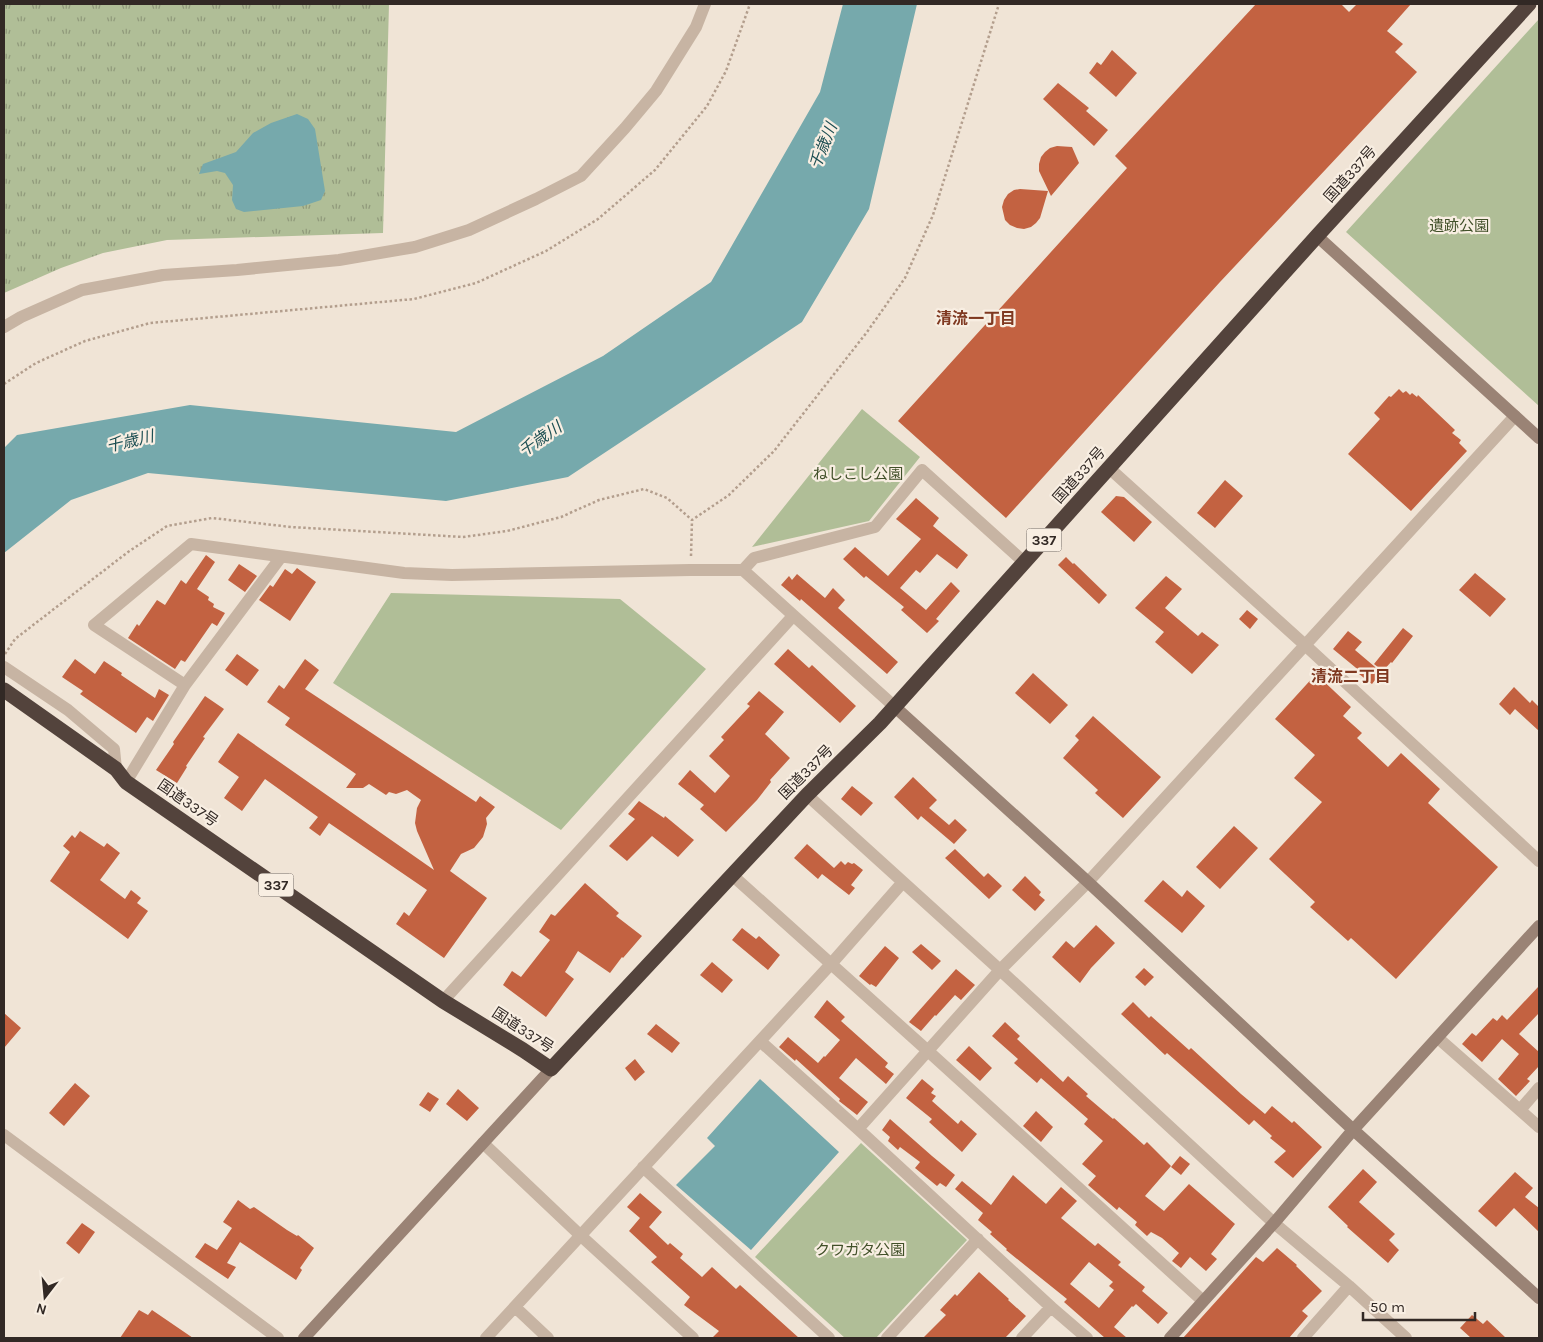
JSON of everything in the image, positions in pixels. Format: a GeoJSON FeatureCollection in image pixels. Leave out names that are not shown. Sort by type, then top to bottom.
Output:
{"type":"FeatureCollection","features":[{"type":"Feature","properties":{"kind":"highway","name":"国道337号"},"geometry":{"type":"LineString","coordinates":[[6,692],[116,769],[126,782],[443,1001],[551,1069],[807,795],[880,724],[1317,236],[1529,4]]}},
{"type":"Feature","properties":{"kind":"street"},"geometry":{"type":"LineString","coordinates":[[4,326],[82,290],[163,275],[339,260],[415,247],[469,230],[581,176],[625,128],[656,90],[696,27],[705,4]]}},
{"type":"Feature","properties":{"kind":"street"},"geometry":{"type":"LineString","coordinates":[[1317,236],[1539,438]]}},
{"type":"Feature","properties":{"kind":"street"},"geometry":{"type":"LineString","coordinates":[[858,1129],[1000,970],[1088,882],[1515,416]]}},
{"type":"Feature","properties":{"kind":"street"},"geometry":{"type":"LineString","coordinates":[[1109,468],[1306,645],[1539,860]]}},
{"type":"Feature","properties":{"kind":"street"},"geometry":{"type":"LineString","coordinates":[[743,570],[754,558],[875,527],[922,470],[1024,562]]}},
{"type":"Feature","properties":{"kind":"street"},"geometry":{"type":"LineString","coordinates":[[185,685],[94,625],[191,544],[404,573],[442,575],[743,570],[1088,882],[1354,1130],[1539,1298]]}},
{"type":"Feature","properties":{"kind":"street"},"geometry":{"type":"LineString","coordinates":[[126,782],[185,685],[281,557]]}},
{"type":"Feature","properties":{"kind":"street"},"geometry":{"type":"LineString","coordinates":[[443,1001],[793,616]]}},
{"type":"Feature","properties":{"kind":"street"},"geometry":{"type":"LineString","coordinates":[[4,667],[68,710],[114,749],[116,769]]}},
{"type":"Feature","properties":{"kind":"street"},"geometry":{"type":"LineString","coordinates":[[807,795],[1274,1223],[1349,1286],[1406,1338]]}},
{"type":"Feature","properties":{"kind":"street"},"geometry":{"type":"LineString","coordinates":[[732,875],[1203,1301]]}},
{"type":"Feature","properties":{"kind":"street"},"geometry":{"type":"LineString","coordinates":[[486,1338],[831,964],[903,882]]}},
{"type":"Feature","properties":{"kind":"street"},"geometry":{"type":"LineString","coordinates":[[1170,1338],[1274,1223],[1354,1130],[1539,926]]}},
{"type":"Feature","properties":{"kind":"street"},"geometry":{"type":"LineString","coordinates":[[1438,1038],[1539,1128]]}},
{"type":"Feature","properties":{"kind":"street"},"geometry":{"type":"LineString","coordinates":[[760,1040],[1087,1338]]}},
{"type":"Feature","properties":{"kind":"street"},"geometry":{"type":"LineString","coordinates":[[304,1338],[551,1069]]}},
{"type":"Feature","properties":{"kind":"street"},"geometry":{"type":"LineString","coordinates":[[1520,1110],[1539,1088]]}},
{"type":"Feature","properties":{"kind":"street"},"geometry":{"type":"LineString","coordinates":[[4,1135],[278,1338]]}},
{"type":"Feature","properties":{"kind":"street"},"geometry":{"type":"LineString","coordinates":[[483,1143],[693,1338]]}},
{"type":"Feature","properties":{"kind":"street"},"geometry":{"type":"LineString","coordinates":[[643,1167],[829,1338]]}},
{"type":"Feature","properties":{"kind":"street"},"geometry":{"type":"LineString","coordinates":[[887,1338],[978,1239]]}},
{"type":"Feature","properties":{"kind":"street"},"geometry":{"type":"LineString","coordinates":[[1303,1338],[1349,1286]]}},
{"type":"Feature","properties":{"kind":"street"},"geometry":{"type":"LineString","coordinates":[[515,1307],[548,1338]]}},
{"type":"Feature","properties":{"kind":"street"},"geometry":{"type":"LineString","coordinates":[[1022,1338],[1051,1307]]}},
{"type":"Feature","properties":{"kind":"path"},"geometry":{"type":"LineString","coordinates":[[692,520],[729,495],[774,451],[866,332],[904,278],[933,215],[999,4]]}},
{"type":"Feature","properties":{"kind":"path"},"geometry":{"type":"LineString","coordinates":[[4,657],[16,639],[128,552],[167,526],[212,518],[291,527],[463,537],[507,531],[561,517],[599,500],[644,489],[667,498],[692,520]]}},
{"type":"Feature","properties":{"kind":"path"},"geometry":{"type":"LineString","coordinates":[[690,570],[692,520]]}},
{"type":"Feature","properties":{"kind":"green space"},"geometry":{"type":"Polygon","coordinates":[[[4,4],[389,4],[383,233],[167,240],[103,253],[61,268],[4,293],[4,4]]]}},
{"type":"Feature","properties":{"kind":"green space","name":"遺跡公園"},"geometry":{"type":"Polygon","coordinates":[[[1539,19],[1539,406],[1346,232],[1539,19]]]}},
{"type":"Feature","properties":{"kind":"green space","name":"ねしこし公園"},"geometry":{"type":"Polygon","coordinates":[[[862,409],[920,457],[869,521],[752,547],[862,409]]]}},
{"type":"Feature","properties":{"kind":"green space"},"geometry":{"type":"Polygon","coordinates":[[[391,593],[620,599],[706,669],[561,830],[333,683],[391,593]]]}},
{"type":"Feature","properties":{"kind":"green space","name":"クワガタ公園"},"geometry":{"type":"Polygon","coordinates":[[[861,1143],[967,1240],[876,1338],[845,1338],[755,1257],[861,1143]]]}},
{"type":"Feature","properties":{"kind":"water","name":"千歳川"},"geometry":{"type":"Polygon","coordinates":[[[843,4],[917,4],[869,209],[802,322],[568,477],[446,501],[148,473],[71,500],[4,553],[4,448],[17,435],[190,405],[456,432],[603,356],[711,282],[820,92],[843,4]]]}},
{"type":"Feature","properties":{"kind":"water"},"geometry":{"type":"Polygon","coordinates":[[[297,114],[308,119],[315,129],[325,191],[321,200],[303,206],[244,212],[236,209],[232,200],[233,185],[225,173],[217,171],[199,174],[203,164],[236,152],[253,133],[271,123],[297,114]]]}},
{"type":"Feature","properties":{"kind":"water"},"geometry":{"type":"Polygon","coordinates":[[[760,1079],[839,1152],[751,1250],[676,1185],[715,1146],[707,1138],[760,1079]]]}},
{"type":"Feature","properties":{"kind":"building"},"geometry":{"type":"Polygon","coordinates":[[[1256,4],[1341,4],[1349,12],[1357,4],[1411,4],[1387,31],[1403,44],[1395,52],[1417,72],[1220,282],[1006,518],[898,421],[1127,168],[1115,156],[1256,4]]]}},
{"type":"Feature","properties":{"kind":"building"},"geometry":{"type":"Polygon","coordinates":[[[1112,50],[1137,73],[1116,97],[1089,73],[1097,62],[1101,65],[1112,50]]]}},
{"type":"Feature","properties":{"kind":"building"},"geometry":{"type":"Polygon","coordinates":[[[1058,83],[1089,108],[1086,111],[1108,130],[1094,146],[1043,99],[1058,83]]]}},
{"type":"Feature","properties":{"kind":"building"},"geometry":{"type":"Polygon","coordinates":[[[1057,146],[1072,147],[1079,163],[1051,196],[1039,171],[1039,164],[1045,152],[1057,146]]]}},
{"type":"Feature","properties":{"kind":"building"},"geometry":{"type":"Polygon","coordinates":[[[1020,189],[1048,191],[1040,218],[1031,227],[1024,229],[1010,225],[1005,220],[1002,207],[1008,194],[1020,189]]]}},
{"type":"Feature","properties":{"kind":"building"},"geometry":{"type":"Polygon","coordinates":[[[1399,389],[1403,393],[1406,391],[1410,395],[1412,393],[1417,397],[1418,395],[1455,430],[1452,433],[1461,440],[1459,443],[1467,451],[1411,511],[1348,454],[1380,419],[1374,413],[1389,396],[1391,397],[1399,389]]]}},
{"type":"Feature","properties":{"kind":"building"},"geometry":{"type":"Polygon","coordinates":[[[1225,480],[1243,496],[1215,528],[1197,513],[1225,480]]]}},
{"type":"Feature","properties":{"kind":"building"},"geometry":{"type":"Polygon","coordinates":[[[1116,496],[1124,497],[1152,522],[1134,542],[1101,512],[1116,496]]]}},
{"type":"Feature","properties":{"kind":"building"},"geometry":{"type":"Polygon","coordinates":[[[916,498],[939,518],[933,526],[968,555],[957,569],[937,554],[920,573],[916,570],[900,588],[926,610],[951,582],[960,591],[936,619],[939,621],[927,633],[901,610],[904,607],[866,576],[864,578],[843,559],[855,547],[888,576],[921,539],[896,519],[916,498]]]}},
{"type":"Feature","properties":{"kind":"building"},"geometry":{"type":"Polygon","coordinates":[[[206,555],[215,562],[197,589],[209,597],[208,600],[214,604],[213,607],[225,613],[217,626],[212,623],[185,662],[181,660],[175,669],[128,638],[157,600],[165,605],[181,580],[186,584],[206,555]]]}},
{"type":"Feature","properties":{"kind":"building"},"geometry":{"type":"Polygon","coordinates":[[[1066,557],[1107,595],[1099,604],[1058,565],[1066,557]]]}},
{"type":"Feature","properties":{"kind":"building"},"geometry":{"type":"Polygon","coordinates":[[[239,564],[257,576],[245,592],[228,580],[239,564]]]}},
{"type":"Feature","properties":{"kind":"building"},"geometry":{"type":"Polygon","coordinates":[[[297,568],[316,582],[290,621],[259,600],[270,585],[273,587],[285,569],[292,574],[297,568]]]}},
{"type":"Feature","properties":{"kind":"building"},"geometry":{"type":"Polygon","coordinates":[[[1475,573],[1506,599],[1490,617],[1459,590],[1475,573]]]}},
{"type":"Feature","properties":{"kind":"building"},"geometry":{"type":"Polygon","coordinates":[[[797,574],[825,598],[833,588],[845,600],[838,608],[898,662],[887,674],[801,599],[800,601],[781,585],[789,576],[792,580],[797,574]]]}},
{"type":"Feature","properties":{"kind":"building"},"geometry":{"type":"Polygon","coordinates":[[[1166,576],[1182,589],[1165,608],[1198,636],[1202,632],[1219,645],[1192,674],[1155,642],[1164,632],[1135,608],[1166,576]]]}},
{"type":"Feature","properties":{"kind":"building"},"geometry":{"type":"Polygon","coordinates":[[[1247,610],[1258,619],[1250,629],[1239,619],[1247,610]]]}},
{"type":"Feature","properties":{"kind":"building"},"geometry":{"type":"Polygon","coordinates":[[[1403,628],[1413,636],[1392,663],[1383,671],[1374,664],[1403,628]]]}},
{"type":"Feature","properties":{"kind":"building"},"geometry":{"type":"Polygon","coordinates":[[[1348,631],[1362,642],[1355,650],[1381,672],[1372,684],[1359,674],[1361,672],[1333,649],[1348,631]]]}},
{"type":"Feature","properties":{"kind":"building"},"geometry":{"type":"Polygon","coordinates":[[[788,649],[809,668],[812,665],[856,706],[840,723],[774,664],[788,649]]]}},
{"type":"Feature","properties":{"kind":"building"},"geometry":{"type":"Polygon","coordinates":[[[237,654],[259,670],[247,686],[225,670],[237,654]]]}},
{"type":"Feature","properties":{"kind":"building"},"geometry":{"type":"Polygon","coordinates":[[[75,659],[95,674],[104,661],[155,698],[159,689],[169,695],[153,721],[147,717],[136,733],[80,694],[83,691],[62,677],[75,659]]]}},
{"type":"Feature","properties":{"kind":"building"},"geometry":{"type":"Polygon","coordinates":[[[305,659],[319,670],[305,689],[476,802],[480,796],[495,807],[486,818],[487,824],[483,837],[474,848],[461,854],[450,871],[487,898],[444,958],[396,924],[404,912],[409,916],[427,890],[329,823],[320,836],[309,828],[318,817],[265,779],[242,811],[224,798],[239,777],[218,762],[238,733],[434,870],[415,823],[417,808],[421,800],[407,790],[396,794],[389,792],[386,795],[369,784],[363,788],[346,788],[356,774],[285,725],[290,718],[267,702],[279,685],[284,689],[305,659]]]}},
{"type":"Feature","properties":{"kind":"building"},"geometry":{"type":"Polygon","coordinates":[[[1033,673],[1068,705],[1050,724],[1015,693],[1033,673]]]}},
{"type":"Feature","properties":{"kind":"building"},"geometry":{"type":"Polygon","coordinates":[[[1316,674],[1351,707],[1343,716],[1362,733],[1357,738],[1388,767],[1401,753],[1440,789],[1428,803],[1498,867],[1396,979],[1351,938],[1348,941],[1310,907],[1315,902],[1269,859],[1322,802],[1294,778],[1315,755],[1275,719],[1316,674]]]}},
{"type":"Feature","properties":{"kind":"building"},"geometry":{"type":"Polygon","coordinates":[[[1514,687],[1530,703],[1532,700],[1539,707],[1539,731],[1515,709],[1510,715],[1499,704],[1514,687]]]}},
{"type":"Feature","properties":{"kind":"building"},"geometry":{"type":"Polygon","coordinates":[[[759,691],[784,712],[765,734],[790,758],[770,780],[771,782],[757,800],[726,832],[700,809],[704,805],[678,784],[690,770],[715,793],[730,776],[709,756],[724,740],[721,737],[750,706],[747,704],[759,691]]]}},
{"type":"Feature","properties":{"kind":"building"},"geometry":{"type":"Polygon","coordinates":[[[205,696],[224,709],[203,737],[205,738],[177,783],[156,770],[205,696]]]}},
{"type":"Feature","properties":{"kind":"building"},"geometry":{"type":"Polygon","coordinates":[[[1093,716],[1161,777],[1123,818],[1095,793],[1098,790],[1063,758],[1079,740],[1075,736],[1093,716]]]}},
{"type":"Feature","properties":{"kind":"building"},"geometry":{"type":"Polygon","coordinates":[[[913,777],[937,800],[929,808],[949,825],[955,819],[967,830],[954,844],[921,816],[918,820],[894,797],[913,777]]]}},
{"type":"Feature","properties":{"kind":"building"},"geometry":{"type":"Polygon","coordinates":[[[852,786],[873,803],[861,816],[841,799],[852,786]]]}},
{"type":"Feature","properties":{"kind":"building"},"geometry":{"type":"Polygon","coordinates":[[[639,801],[664,818],[665,816],[694,840],[678,857],[652,836],[627,861],[609,846],[635,819],[628,814],[639,801]]]}},
{"type":"Feature","properties":{"kind":"building"},"geometry":{"type":"Polygon","coordinates":[[[1234,826],[1258,848],[1220,889],[1196,867],[1234,826]]]}},
{"type":"Feature","properties":{"kind":"building"},"geometry":{"type":"Polygon","coordinates":[[[80,831],[104,847],[107,843],[120,853],[100,880],[125,899],[131,890],[141,898],[137,903],[148,911],[128,939],[50,881],[70,852],[63,846],[72,835],[75,838],[80,831]]]}},
{"type":"Feature","properties":{"kind":"building"},"geometry":{"type":"Polygon","coordinates":[[[807,844],[834,868],[841,861],[845,865],[848,862],[854,863],[863,870],[851,885],[855,888],[849,895],[822,874],[818,879],[794,858],[807,844]]]}},
{"type":"Feature","properties":{"kind":"building"},"geometry":{"type":"Polygon","coordinates":[[[955,849],[984,877],[988,873],[1002,886],[989,899],[945,858],[955,849]]]}},
{"type":"Feature","properties":{"kind":"building"},"geometry":{"type":"Polygon","coordinates":[[[1025,876],[1041,892],[1039,895],[1045,900],[1035,911],[1012,890],[1025,876]]]}},
{"type":"Feature","properties":{"kind":"building"},"geometry":{"type":"Polygon","coordinates":[[[1163,880],[1182,897],[1187,890],[1205,906],[1182,933],[1144,901],[1163,880]]]}},
{"type":"Feature","properties":{"kind":"building"},"geometry":{"type":"Polygon","coordinates":[[[585,883],[619,913],[616,916],[642,936],[610,973],[578,951],[565,972],[574,979],[546,1017],[503,985],[512,971],[521,977],[550,940],[539,932],[551,914],[555,916],[585,883]]]}},
{"type":"Feature","properties":{"kind":"building"},"geometry":{"type":"Polygon","coordinates":[[[1096,925],[1115,943],[1091,968],[1080,983],[1052,957],[1066,941],[1074,948],[1096,925]]]}},
{"type":"Feature","properties":{"kind":"building"},"geometry":{"type":"Polygon","coordinates":[[[742,928],[756,939],[759,936],[780,955],[768,970],[732,940],[742,928]]]}},
{"type":"Feature","properties":{"kind":"building"},"geometry":{"type":"Polygon","coordinates":[[[921,944],[941,961],[932,970],[912,952],[921,944]]]}},
{"type":"Feature","properties":{"kind":"building"},"geometry":{"type":"Polygon","coordinates":[[[885,946],[899,958],[876,987],[870,985],[859,976],[885,946]]]}},
{"type":"Feature","properties":{"kind":"building"},"geometry":{"type":"Polygon","coordinates":[[[712,962],[733,980],[722,993],[700,975],[712,962]]]}},
{"type":"Feature","properties":{"kind":"building"},"geometry":{"type":"Polygon","coordinates":[[[1144,968],[1154,977],[1145,986],[1135,977],[1144,968]]]}},
{"type":"Feature","properties":{"kind":"building"},"geometry":{"type":"Polygon","coordinates":[[[956,969],[975,985],[961,1000],[955,995],[921,1031],[909,1022],[956,969]]]}},
{"type":"Feature","properties":{"kind":"building"},"geometry":{"type":"Polygon","coordinates":[[[1539,986],[1539,1013],[1519,1034],[1539,1052],[1539,1066],[1527,1079],[1530,1081],[1516,1096],[1498,1079],[1519,1054],[1502,1039],[1482,1062],[1462,1044],[1472,1033],[1476,1036],[1493,1018],[1497,1021],[1502,1015],[1507,1020],[1539,986]]]}},
{"type":"Feature","properties":{"kind":"building"},"geometry":{"type":"Polygon","coordinates":[[[827,1000],[845,1017],[841,1021],[888,1063],[885,1067],[894,1074],[886,1084],[856,1058],[839,1078],[868,1102],[857,1115],[839,1101],[840,1099],[796,1059],[795,1061],[779,1047],[788,1037],[818,1063],[825,1057],[840,1040],[814,1017],[827,1000]]]}},
{"type":"Feature","properties":{"kind":"building"},"geometry":{"type":"Polygon","coordinates":[[[1133,1002],[1149,1018],[1151,1016],[1189,1050],[1191,1048],[1265,1114],[1272,1106],[1292,1123],[1294,1121],[1322,1147],[1293,1178],[1274,1162],[1286,1151],[1270,1138],[1272,1136],[1254,1120],[1249,1125],[1167,1053],[1165,1055],[1121,1014],[1133,1002]]]}},
{"type":"Feature","properties":{"kind":"building"},"geometry":{"type":"Polygon","coordinates":[[[4,1013],[21,1028],[4,1048],[4,1013]]]}},
{"type":"Feature","properties":{"kind":"building"},"geometry":{"type":"Polygon","coordinates":[[[1005,1022],[1020,1036],[1017,1039],[1063,1082],[1068,1076],[1088,1094],[1086,1096],[1144,1145],[1147,1142],[1171,1166],[1145,1196],[1164,1211],[1189,1184],[1235,1224],[1211,1254],[1217,1259],[1206,1271],[1190,1257],[1181,1268],[1172,1261],[1179,1253],[1162,1238],[1151,1232],[1147,1236],[1135,1225],[1137,1222],[1119,1207],[1117,1210],[1088,1185],[1096,1176],[1082,1164],[1103,1141],[1084,1124],[1088,1119],[1041,1078],[1037,1083],[1014,1063],[1018,1059],[992,1036],[1005,1022]]]}},
{"type":"Feature","properties":{"kind":"building"},"geometry":{"type":"Polygon","coordinates":[[[656,1024],[680,1043],[672,1053],[647,1034],[656,1024]]]}},
{"type":"Feature","properties":{"kind":"building"},"geometry":{"type":"Polygon","coordinates":[[[969,1046],[992,1068],[980,1081],[956,1060],[969,1046]]]}},
{"type":"Feature","properties":{"kind":"building"},"geometry":{"type":"Polygon","coordinates":[[[635,1059],[645,1072],[635,1081],[625,1068],[635,1059]]]}},
{"type":"Feature","properties":{"kind":"building"},"geometry":{"type":"Polygon","coordinates":[[[922,1079],[934,1089],[931,1093],[936,1096],[932,1101],[958,1124],[961,1120],[977,1134],[962,1152],[929,1122],[932,1119],[906,1098],[922,1079]]]}},
{"type":"Feature","properties":{"kind":"building"},"geometry":{"type":"Polygon","coordinates":[[[75,1083],[90,1096],[64,1126],[49,1113],[75,1083]]]}},
{"type":"Feature","properties":{"kind":"building"},"geometry":{"type":"Polygon","coordinates":[[[458,1089],[479,1108],[467,1121],[446,1104],[458,1089]]]}},
{"type":"Feature","properties":{"kind":"building"},"geometry":{"type":"Polygon","coordinates":[[[428,1092],[439,1099],[430,1112],[419,1105],[428,1092]]]}},
{"type":"Feature","properties":{"kind":"building"},"geometry":{"type":"Polygon","coordinates":[[[1036,1111],[1053,1127],[1041,1142],[1023,1126],[1036,1111]]]}},
{"type":"Feature","properties":{"kind":"building"},"geometry":{"type":"Polygon","coordinates":[[[890,1119],[955,1175],[946,1187],[940,1183],[937,1186],[915,1168],[920,1162],[900,1147],[898,1150],[888,1141],[890,1137],[882,1130],[890,1119]]]}},
{"type":"Feature","properties":{"kind":"building"},"geometry":{"type":"Polygon","coordinates":[[[1180,1156],[1190,1164],[1181,1175],[1171,1167],[1180,1156]]]}},
{"type":"Feature","properties":{"kind":"building"},"geometry":{"type":"Polygon","coordinates":[[[1363,1169],[1377,1182],[1359,1202],[1395,1234],[1389,1240],[1399,1250],[1388,1263],[1347,1227],[1328,1207],[1363,1169]]]}},
{"type":"Feature","properties":{"kind":"building"},"geometry":{"type":"Polygon","coordinates":[[[1515,1172],[1533,1188],[1525,1197],[1539,1208],[1539,1232],[1514,1208],[1496,1227],[1478,1211],[1515,1172]]]}},
{"type":"Feature","properties":{"kind":"building"},"geometry":{"type":"Polygon","coordinates":[[[1013,1175],[1046,1204],[1061,1187],[1077,1201],[1061,1218],[1095,1246],[1098,1243],[1121,1262],[1118,1265],[1145,1287],[1142,1291],[1168,1313],[1158,1324],[1136,1304],[1132,1306],[1114,1327],[1127,1338],[1105,1338],[1064,1302],[1067,1299],[1006,1250],[990,1234],[992,1232],[978,1220],[983,1213],[955,1189],[962,1181],[991,1205],[1013,1175]],[[1089,1262],[1070,1284],[1099,1308],[1114,1290],[1109,1286],[1113,1282],[1089,1262]]]}},
{"type":"Feature","properties":{"kind":"building"},"geometry":{"type":"Polygon","coordinates":[[[640,1193],[662,1212],[649,1227],[668,1245],[670,1243],[683,1254],[680,1258],[702,1277],[712,1267],[736,1289],[740,1285],[799,1338],[712,1338],[719,1331],[684,1305],[690,1297],[651,1262],[657,1257],[629,1231],[640,1218],[627,1207],[640,1193]]]}},
{"type":"Feature","properties":{"kind":"building"},"geometry":{"type":"Polygon","coordinates":[[[238,1200],[250,1209],[254,1207],[287,1230],[298,1235],[314,1248],[300,1268],[302,1270],[296,1280],[240,1242],[227,1263],[236,1267],[228,1279],[195,1257],[205,1243],[217,1250],[232,1228],[223,1222],[238,1200]]]}},
{"type":"Feature","properties":{"kind":"building"},"geometry":{"type":"Polygon","coordinates":[[[82,1223],[95,1232],[79,1254],[66,1243],[82,1223]]]}},
{"type":"Feature","properties":{"kind":"building"},"geometry":{"type":"Polygon","coordinates":[[[1277,1248],[1297,1265],[1322,1291],[1302,1311],[1308,1316],[1289,1338],[1183,1338],[1256,1257],[1263,1262],[1277,1248]]]}},
{"type":"Feature","properties":{"kind":"building"},"geometry":{"type":"Polygon","coordinates":[[[979,1272],[1026,1316],[1005,1338],[923,1338],[946,1315],[940,1310],[955,1294],[957,1296],[979,1272]]]}},
{"type":"Feature","properties":{"kind":"building"},"geometry":{"type":"Polygon","coordinates":[[[139,1310],[148,1315],[152,1310],[193,1338],[120,1338],[139,1310]]]}},
{"type":"Feature","properties":{"kind":"building"},"geometry":{"type":"Polygon","coordinates":[[[1472,1315],[1483,1324],[1487,1320],[1506,1338],[1471,1338],[1460,1328],[1472,1315]]]}},
{"type":"Feature","properties":{"kind":"district","name":"清流一丁目"},"geometry":{"type":"Point","coordinates":[976,318]}},
{"type":"Feature","properties":{"kind":"district","name":"清流二丁目"},"geometry":{"type":"Point","coordinates":[1351,676]}}]}
